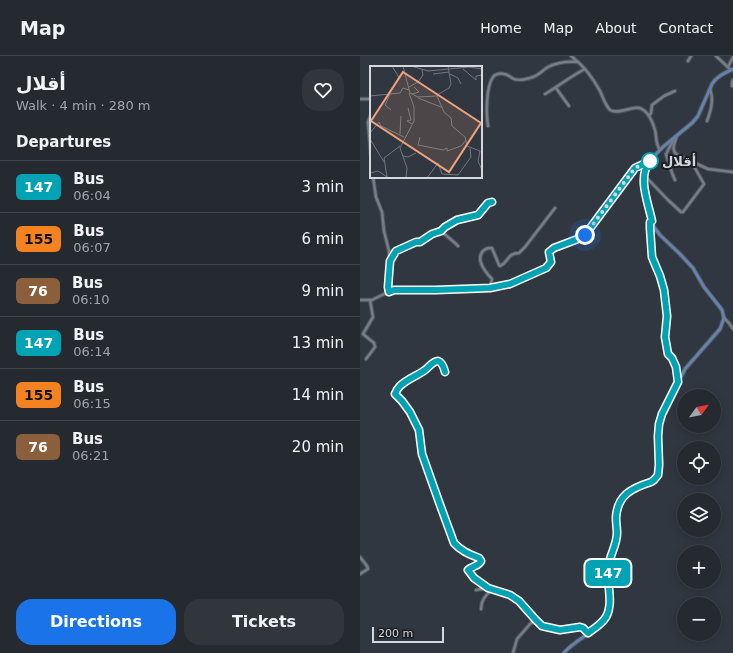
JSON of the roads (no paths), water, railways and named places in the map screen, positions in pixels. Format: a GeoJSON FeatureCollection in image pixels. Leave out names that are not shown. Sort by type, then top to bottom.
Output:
{"type":"FeatureCollection","features":[{"type":"Feature","properties":{"kind":"main road"},"geometry":{"type":"LineString","coordinates":[[564,653],[571,645],[606,618],[609,610],[610,596],[608,573],[610,558],[616,542],[616,517],[618,506],[631,490],[651,482],[658,475],[658,436],[662,414],[685,369],[720,329],[724,318],[722,310],[704,287],[693,268],[654,227],[644,186],[644,174],[647,165],[660,150],[692,123],[698,116],[712,84],[717,78],[732,70]]}},
{"type":"Feature","properties":{"kind":"street"},"geometry":{"type":"LineString","coordinates":[[571,56],[585,69],[599,89],[608,107],[613,112],[636,107],[643,109],[649,116],[656,131],[656,143],[660,150]]}},
{"type":"Feature","properties":{"kind":"street"},"geometry":{"type":"LineString","coordinates":[[688,61],[691,56]]}},
{"type":"Feature","properties":{"kind":"street"},"geometry":{"type":"LineString","coordinates":[[716,56],[732,70]]}},
{"type":"Feature","properties":{"kind":"street"},"geometry":{"type":"LineString","coordinates":[[728,67],[733,57]]}},
{"type":"Feature","properties":{"kind":"street"},"geometry":{"type":"LineString","coordinates":[[488,126],[486,107],[490,85],[494,76],[506,74],[513,79],[522,79],[534,76],[556,64],[564,62],[579,62]]}},
{"type":"Feature","properties":{"kind":"street"},"geometry":{"type":"LineString","coordinates":[[545,94],[585,69]]}},
{"type":"Feature","properties":{"kind":"street"},"geometry":{"type":"LineString","coordinates":[[732,86],[733,80]]}},
{"type":"Feature","properties":{"kind":"street"},"geometry":{"type":"LineString","coordinates":[[556,88],[569,106]]}},
{"type":"Feature","properties":{"kind":"street"},"geometry":{"type":"LineString","coordinates":[[707,121],[712,103],[710,89]]}},
{"type":"Feature","properties":{"kind":"street"},"geometry":{"type":"LineString","coordinates":[[649,116],[652,105],[664,96],[675,91]]}},
{"type":"Feature","properties":{"kind":"street"},"geometry":{"type":"LineString","coordinates":[[370,117],[368,122],[370,145]]}},
{"type":"Feature","properties":{"kind":"street"},"geometry":{"type":"LineString","coordinates":[[676,137],[673,147],[674,152],[708,169],[733,172]]}},
{"type":"Feature","properties":{"kind":"street"},"geometry":{"type":"LineString","coordinates":[[675,180],[666,154],[676,137]]}},
{"type":"Feature","properties":{"kind":"street"},"geometry":{"type":"LineString","coordinates":[[360,300],[372,300],[394,290],[490,288],[510,284],[546,268],[551,262],[549,252],[554,248],[583,237],[635,168],[650,161]]}},
{"type":"Feature","properties":{"kind":"street"},"geometry":{"type":"LineString","coordinates":[[644,174],[668,200],[681,212],[683,212],[704,184],[691,161]]}},
{"type":"Feature","properties":{"kind":"street"},"geometry":{"type":"LineString","coordinates":[[373,178],[376,197],[382,212],[384,231],[389,251],[389,292]]}},
{"type":"Feature","properties":{"kind":"street"},"geometry":{"type":"LineString","coordinates":[[390,261],[397,250],[405,248],[416,242],[420,242],[432,234],[441,231],[457,220],[478,215],[488,203],[492,202]]}},
{"type":"Feature","properties":{"kind":"street"},"geometry":{"type":"LineString","coordinates":[[490,288],[492,280],[481,262],[481,253],[484,249],[492,248],[500,266],[510,255],[519,253],[525,247],[555,208]]}},
{"type":"Feature","properties":{"kind":"street"},"geometry":{"type":"LineString","coordinates":[[652,221],[650,222],[652,257],[664,290],[667,316],[665,337],[668,354],[672,358],[676,367],[678,382]]}},
{"type":"Feature","properties":{"kind":"street"},"geometry":{"type":"LineString","coordinates":[[441,231],[458,246]]}},
{"type":"Feature","properties":{"kind":"street"},"geometry":{"type":"LineString","coordinates":[[366,359],[375,347],[374,343],[363,334],[373,317],[370,300]]}},
{"type":"Feature","properties":{"kind":"street"},"geometry":{"type":"LineString","coordinates":[[724,318],[729,322],[733,329]]}},
{"type":"Feature","properties":{"kind":"street"},"geometry":{"type":"LineString","coordinates":[[445,372],[440,362],[434,362],[425,370],[406,381],[396,390],[395,394],[410,412],[419,430],[422,454],[454,543],[458,548],[479,558],[481,561],[479,564],[468,570],[474,578],[488,588],[510,595],[519,601],[541,625]]}},
{"type":"Feature","properties":{"kind":"street"},"geometry":{"type":"LineString","coordinates":[[360,557],[367,566],[368,570],[360,574]]}},
{"type":"Feature","properties":{"kind":"street"},"geometry":{"type":"LineString","coordinates":[[476,590],[488,588]]}},
{"type":"Feature","properties":{"kind":"street"},"geometry":{"type":"LineString","coordinates":[[481,609],[483,600],[492,590]]}},
{"type":"Feature","properties":{"kind":"street"},"geometry":{"type":"LineString","coordinates":[[514,653],[518,637],[531,623],[534,622],[552,629],[560,630],[580,627],[588,633]]}},
{"type":"Feature","properties":{"kind":"place","name":"أقلال"},"geometry":{"type":"Point","coordinates":[650,161]}}]}
